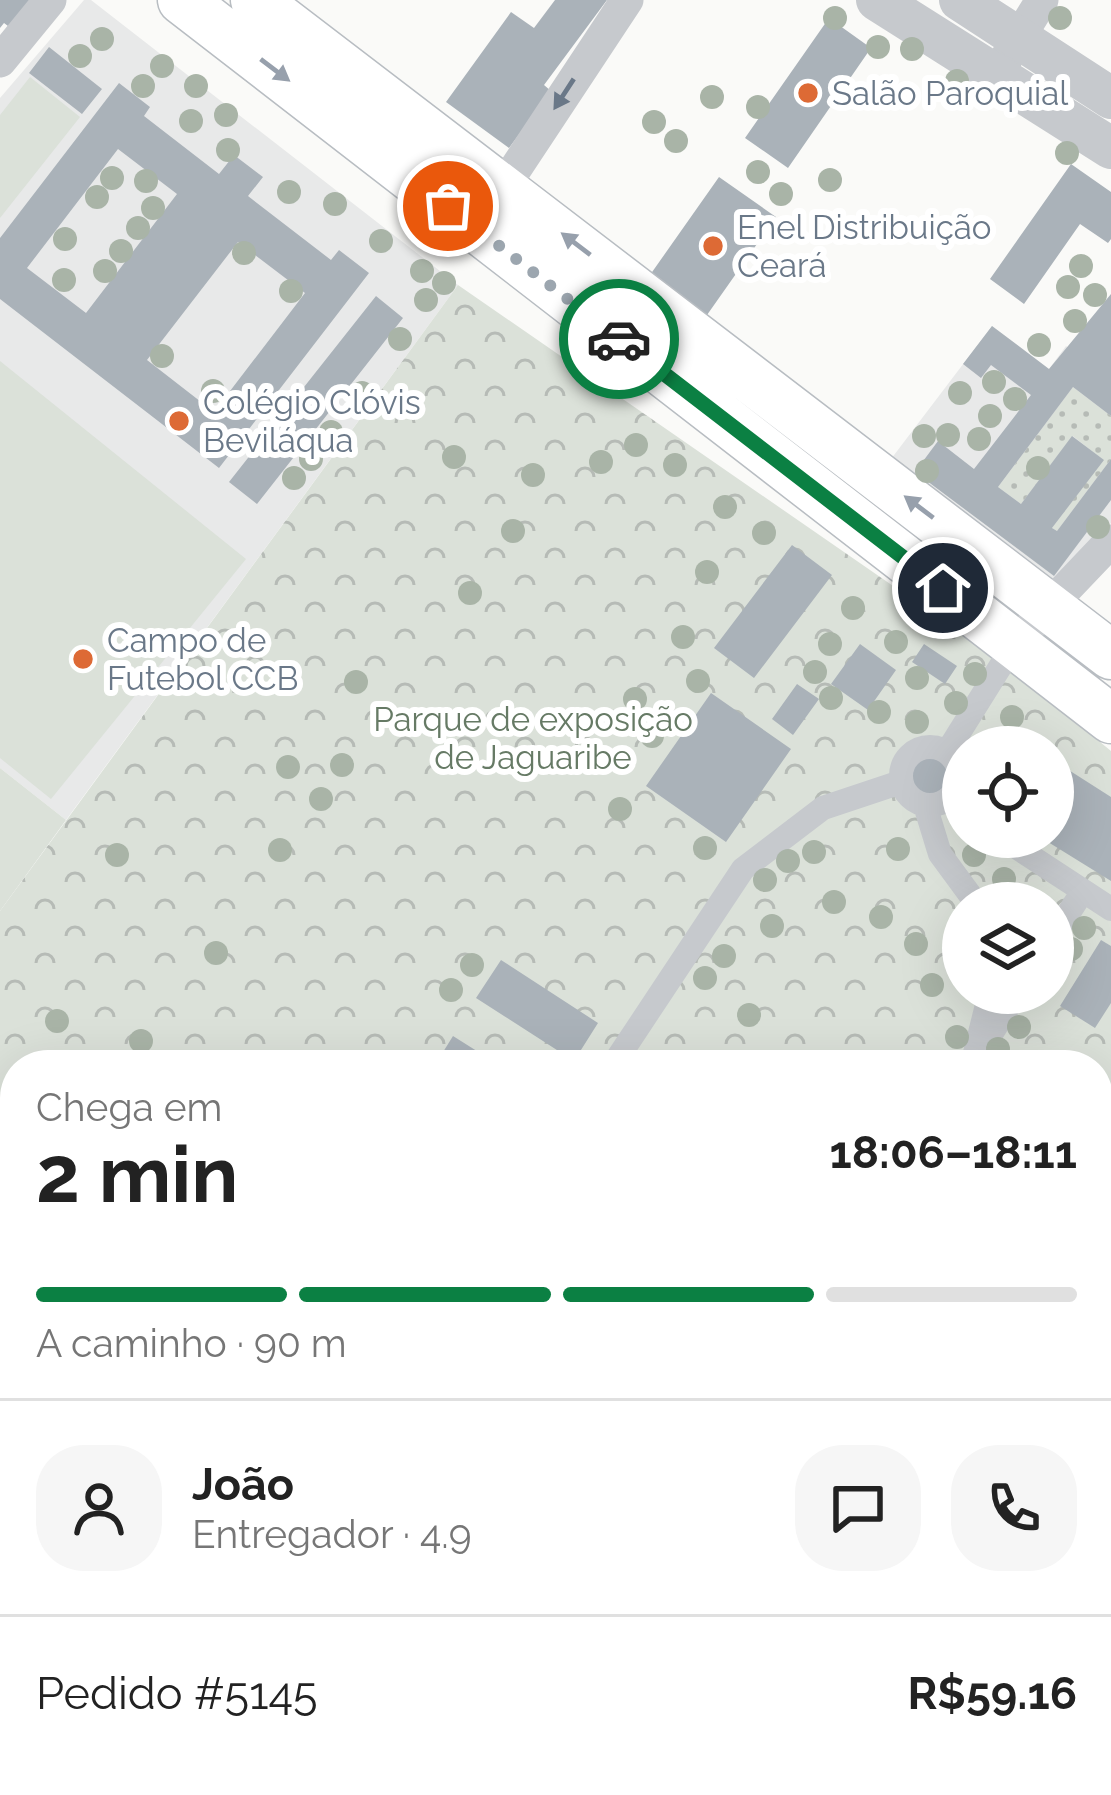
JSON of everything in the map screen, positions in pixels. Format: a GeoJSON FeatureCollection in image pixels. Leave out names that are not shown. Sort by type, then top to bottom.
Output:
{"type":"FeatureCollection","features":[{"type":"Feature","properties":{"kind":"main road"},"geometry":{"type":"LineString","coordinates":[[182,0],[1111,718]]}},
{"type":"Feature","properties":{"kind":"main road"},"geometry":{"type":"LineString","coordinates":[[255,0],[1048,606],[1105,641]]}},
{"type":"Feature","properties":{"kind":"street"},"geometry":{"type":"LineString","coordinates":[[0,61],[50,0]]}},
{"type":"Feature","properties":{"kind":"street"},"geometry":{"type":"LineString","coordinates":[[475,229],[626,0]]}},
{"type":"Feature","properties":{"kind":"street"},"geometry":{"type":"LineString","coordinates":[[960,0],[1111,98]]}},
{"type":"Feature","properties":{"kind":"street"},"geometry":{"type":"LineString","coordinates":[[996,75],[1042,0]]}},
{"type":"Feature","properties":{"kind":"street"},"geometry":{"type":"LineString","coordinates":[[889,3],[1111,148]]}},
{"type":"Feature","properties":{"kind":"street"},"geometry":{"type":"LineString","coordinates":[[963,726],[1015,643],[1111,541]]}},
{"type":"Feature","properties":{"kind":"street"},"geometry":{"type":"LineString","coordinates":[[1058,678],[1105,641]]}},
{"type":"Feature","properties":{"kind":"street"},"geometry":{"type":"LineString","coordinates":[[901,782],[906,759],[915,751],[942,750]]}},
{"type":"Feature","properties":{"kind":"street"},"geometry":{"type":"LineString","coordinates":[[901,782],[915,800],[942,804]]}},
{"type":"Feature","properties":{"kind":"street"},"geometry":{"type":"LineString","coordinates":[[623,1050],[743,868],[823,808],[901,782]]}},
{"type":"Feature","properties":{"kind":"street"},"geometry":{"type":"LineString","coordinates":[[1033,858],[1111,909]]}},
{"type":"Feature","properties":{"kind":"street"},"geometry":{"type":"LineString","coordinates":[[1074,905],[1083,891]]}},
{"type":"Feature","properties":{"kind":"street"},"geometry":{"type":"LineString","coordinates":[[976,1050],[985,1014]]}},
{"type":"Feature","properties":{"kind":"street"},"geometry":{"type":"LineString","coordinates":[[980,1050],[1004,1014]]}},
{"type":"Feature","properties":{"kind":"shaded area","name":"Colégio Clóvis Beviláqua"},"geometry":{"type":"Polygon","coordinates":[[[84,0],[91,0],[458,285],[66,820],[0,768],[0,98],[84,0]]]}},
{"type":"Feature","properties":{"kind":"shaded area"},"geometry":{"type":"Polygon","coordinates":[[[992,326],[1049,369],[1066,346],[1111,380],[1111,523],[1059,577],[1047,583],[888,463],[992,326]]]}},
{"type":"Feature","properties":{"kind":"green space"},"geometry":{"type":"Polygon","coordinates":[[[30,77],[80,117],[0,218],[0,115],[30,77]]]}},
{"type":"Feature","properties":{"kind":"green space","name":"Parque de exposição de Jaguaribe"},"geometry":{"type":"Polygon","coordinates":[[[458,285],[1003,662],[1111,751],[1111,1050],[0,1050],[0,911],[458,285]]]}},
{"type":"Feature","properties":{"kind":"green space","name":"Campo de Futebol CCB"},"geometry":{"type":"Polygon","coordinates":[[[0,361],[246,559],[51,799],[0,758],[0,361]]]}},
{"type":"Feature","properties":{"kind":"green space"},"geometry":{"type":"Polygon","coordinates":[[[1073,387],[1111,416],[1111,459],[1057,531],[1052,528],[1103,460],[1073,436],[1021,504],[998,487],[1073,387]]]}},
{"type":"Feature","properties":{"kind":"green space"},"geometry":{"type":"Polygon","coordinates":[[[0,768],[66,820],[0,911],[0,768]]]}},
{"type":"Feature","properties":{"kind":"building"},"geometry":{"type":"Polygon","coordinates":[[[0,0],[42,0],[16,32],[4,23],[0,28],[0,0]]]}},
{"type":"Feature","properties":{"kind":"building"},"geometry":{"type":"Polygon","coordinates":[[[555,0],[607,0],[544,85],[551,91],[509,148],[446,102],[511,12],[534,28],[555,0]]]}},
{"type":"Feature","properties":{"kind":"building","name":"Salão Paroquial"},"geometry":{"type":"Polygon","coordinates":[[[829,18],[871,48],[788,168],[745,138],[829,18]]]}},
{"type":"Feature","properties":{"kind":"building"},"geometry":{"type":"Polygon","coordinates":[[[49,47],[102,89],[82,114],[29,73],[49,47]]]}},
{"type":"Feature","properties":{"kind":"building"},"geometry":{"type":"Polygon","coordinates":[[[119,83],[150,107],[144,116],[219,174],[234,155],[263,177],[248,196],[331,260],[339,250],[369,273],[219,468],[0,299],[0,238],[119,83]],[[118,149],[27,268],[86,313],[177,194],[118,149]],[[238,242],[147,360],[214,412],[305,293],[238,242]]]}},
{"type":"Feature","properties":{"kind":"building"},"geometry":{"type":"Polygon","coordinates":[[[1071,164],[1111,192],[1111,239],[1108,243],[1080,224],[1024,304],[990,279],[1071,164]]]}},
{"type":"Feature","properties":{"kind":"building","name":"Enel Distribuição Ceará"},"geometry":{"type":"Polygon","coordinates":[[[719,177],[776,217],[707,315],[650,275],[719,177]]]}},
{"type":"Feature","properties":{"kind":"building"},"geometry":{"type":"Polygon","coordinates":[[[1111,294],[1111,416],[1073,387],[998,487],[1021,504],[1072,436],[1104,460],[1052,528],[1057,531],[1111,459],[1111,500],[1054,576],[915,472],[938,441],[974,469],[1031,395],[991,365],[981,378],[963,364],[992,326],[1049,369],[1111,294]]]}},
{"type":"Feature","properties":{"kind":"building"},"geometry":{"type":"Polygon","coordinates":[[[376,296],[403,318],[257,504],[229,482],[376,296]]]}},
{"type":"Feature","properties":{"kind":"building"},"geometry":{"type":"Polygon","coordinates":[[[792,545],[832,575],[754,678],[714,648],[792,545]]]}},
{"type":"Feature","properties":{"kind":"building"},"geometry":{"type":"Polygon","coordinates":[[[860,644],[896,670],[868,710],[831,684],[860,644]]]}},
{"type":"Feature","properties":{"kind":"building"},"geometry":{"type":"Polygon","coordinates":[[[924,644],[957,666],[945,684],[912,662],[924,644]]]}},
{"type":"Feature","properties":{"kind":"building"},"geometry":{"type":"Polygon","coordinates":[[[797,684],[819,699],[793,735],[772,719],[797,684]]]}},
{"type":"Feature","properties":{"kind":"building"},"geometry":{"type":"Polygon","coordinates":[[[711,693],[791,749],[726,842],[646,786],[711,693]]]}},
{"type":"Feature","properties":{"kind":"building"},"geometry":{"type":"Polygon","coordinates":[[[922,756],[942,759],[942,793],[922,796],[910,784],[910,768],[922,756]]]}},
{"type":"Feature","properties":{"kind":"building"},"geometry":{"type":"Polygon","coordinates":[[[1074,773],[1111,797],[1111,881],[1074,858],[1074,773]]]}},
{"type":"Feature","properties":{"kind":"building"},"geometry":{"type":"Polygon","coordinates":[[[1101,940],[1111,946],[1111,1003],[1095,1028],[1073,1014],[1074,983],[1101,940]]]}},
{"type":"Feature","properties":{"kind":"building"},"geometry":{"type":"Polygon","coordinates":[[[501,960],[598,1023],[581,1050],[557,1050],[476,998],[501,960]]]}},
{"type":"Feature","properties":{"kind":"building"},"geometry":{"type":"Polygon","coordinates":[[[453,1036],[475,1050],[444,1050],[453,1036]]]}},
{"type":"Feature","properties":{"kind":"way so far"},"geometry":{"type":"LineString","coordinates":[[448,206],[619,339]]}},
{"type":"Feature","properties":{"kind":"place","name":"Salão Paroquial"},"geometry":{"type":"Point","coordinates":[808,93]}},
{"type":"Feature","properties":{"kind":"place","name":"Enel Distribuição Ceará"},"geometry":{"type":"Point","coordinates":[713,246]}},
{"type":"Feature","properties":{"kind":"place","name":"Colégio Clóvis Beviláqua"},"geometry":{"type":"Point","coordinates":[179,421]}},
{"type":"Feature","properties":{"kind":"place","name":"Campo de Futebol CCB"},"geometry":{"type":"Point","coordinates":[83,659]}},
{"type":"Feature","properties":{"kind":"route"},"geometry":{"type":"LineString","coordinates":[[619,339],[943,588]]}}]}
